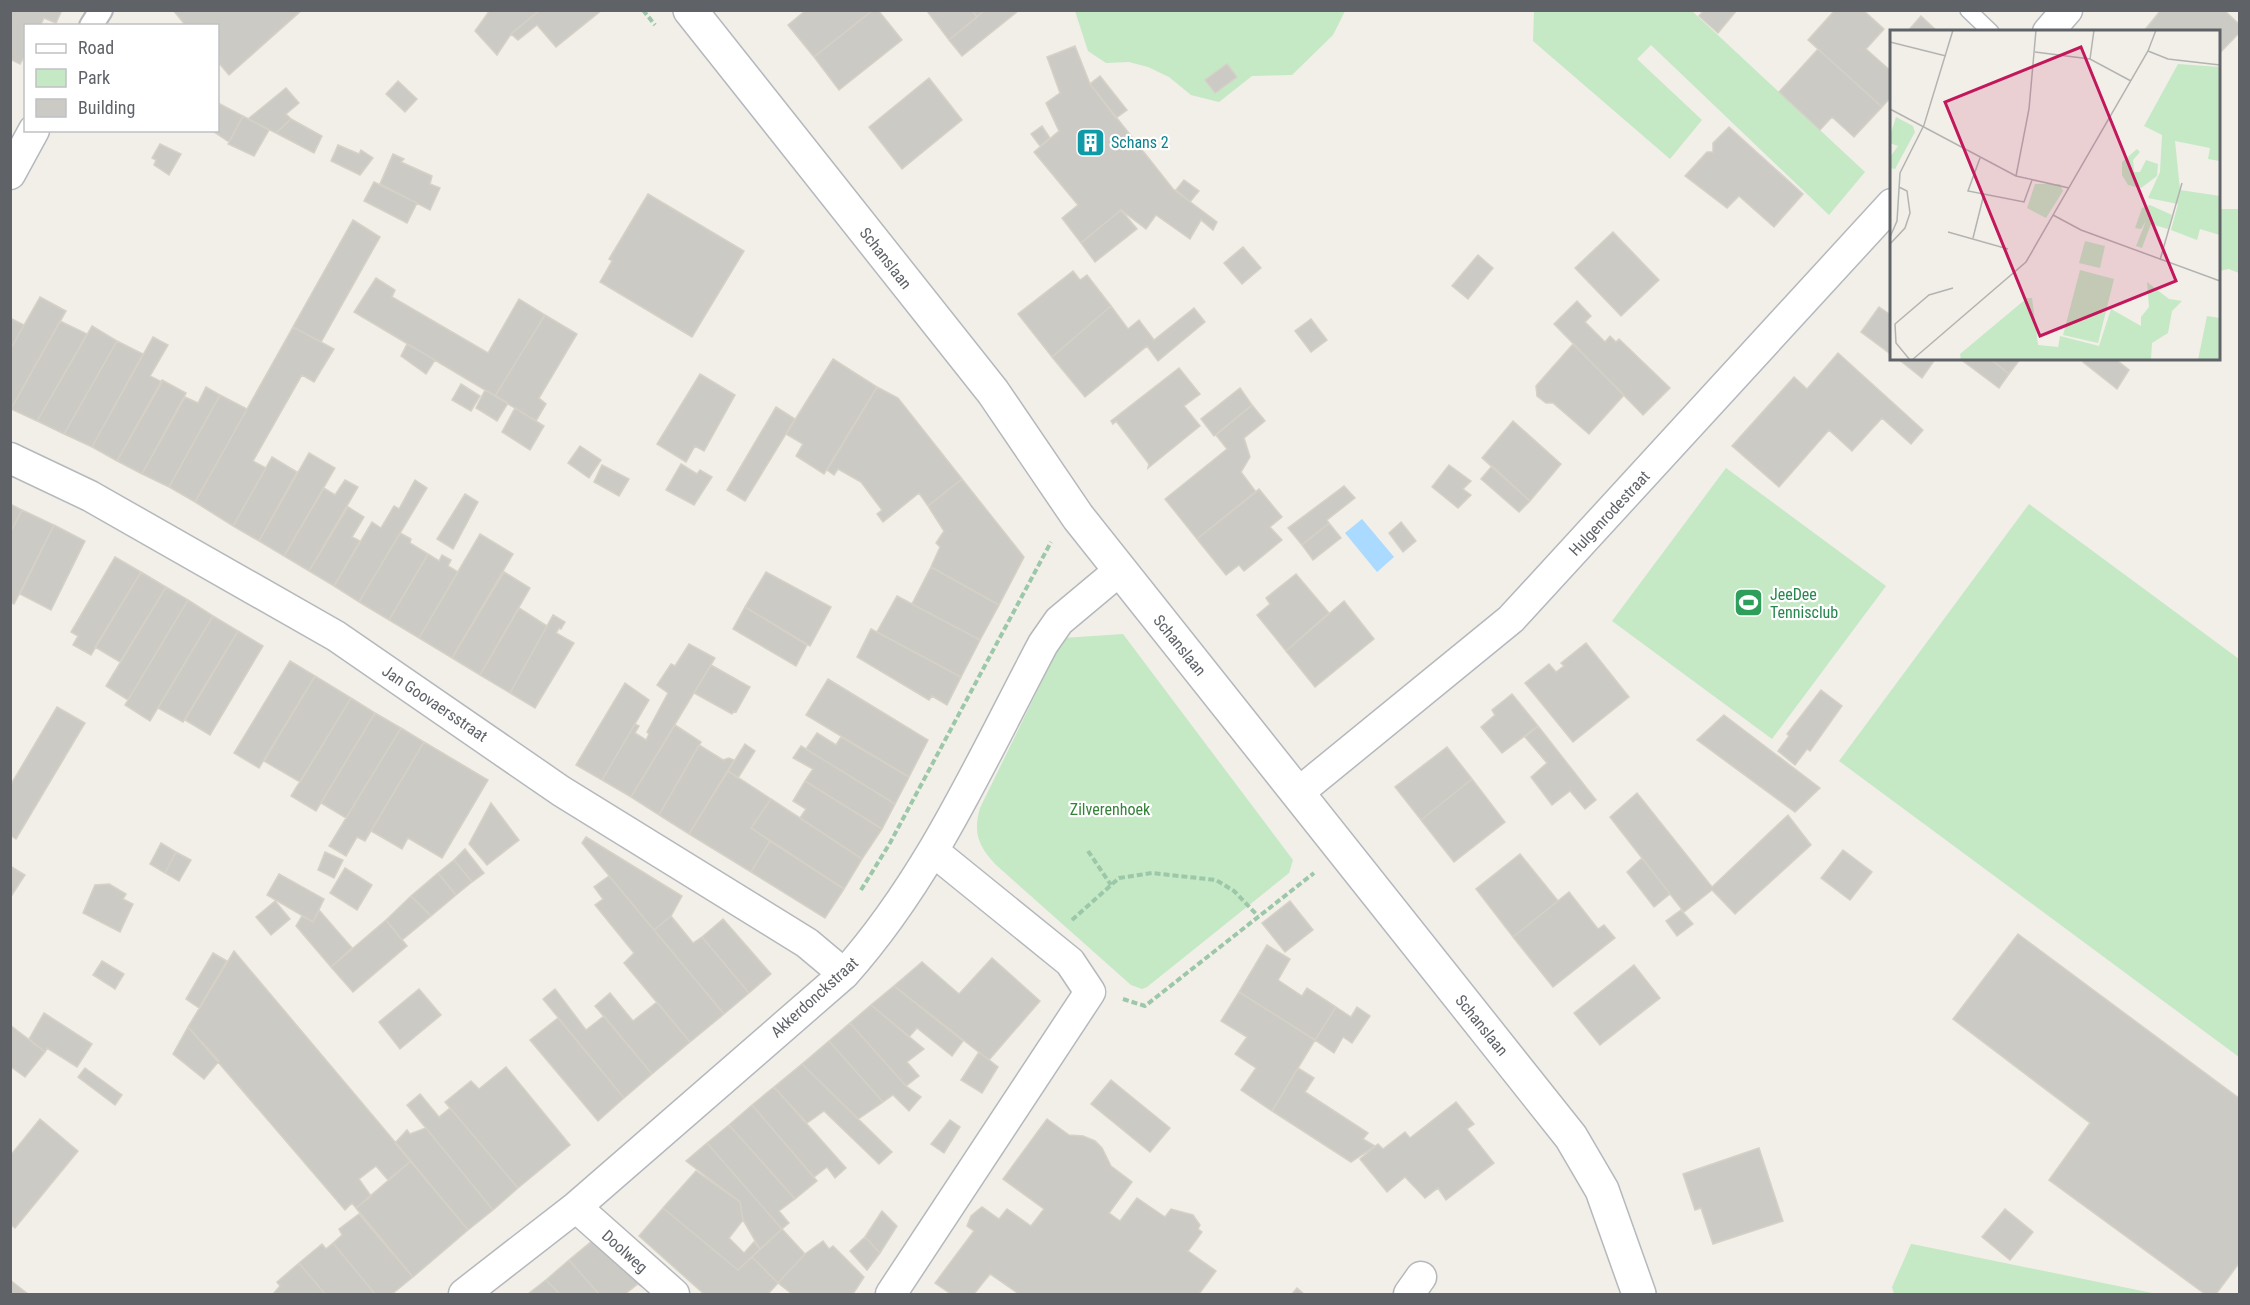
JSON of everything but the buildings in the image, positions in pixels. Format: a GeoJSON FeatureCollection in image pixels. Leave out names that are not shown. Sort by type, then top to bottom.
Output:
{"type":"FeatureCollection","features":[{"type":"Feature","properties":{"kind":"street"},"geometry":{"type":"LineString","coordinates":[[92,24],[101,10]]}},
{"type":"Feature","properties":{"kind":"street","name":"Schanslaan"},"geometry":{"type":"LineString","coordinates":[[690,10],[993,392],[1064,498],[1120,570],[1571,1137],[1602,1190],[1639,1294]]}},
{"type":"Feature","properties":{"kind":"street"},"geometry":{"type":"LineString","coordinates":[[2050,30],[2067,10]]}},
{"type":"Feature","properties":{"kind":"street"},"geometry":{"type":"LineString","coordinates":[[10,174],[33,132]]}},
{"type":"Feature","properties":{"kind":"street","name":"Hulgenrodestraat"},"geometry":{"type":"LineString","coordinates":[[1298,793],[1512,619],[1890,206]]}},
{"type":"Feature","properties":{"kind":"street","name":"Jan Goovaersstraat"},"geometry":{"type":"LineString","coordinates":[[10,458],[90,495],[336,636],[561,790],[807,943],[844,974]]}},
{"type":"Feature","properties":{"kind":"street","name":"Akkerdonckstraat"},"geometry":{"type":"LineString","coordinates":[[464,1294],[576,1207],[844,974],[864,951],[933,851],[1043,644],[1059,621],[1120,570]]}},
{"type":"Feature","properties":{"kind":"street"},"geometry":{"type":"LineString","coordinates":[[892,1294],[1090,992],[1070,962],[933,851]]}},
{"type":"Feature","properties":{"kind":"street","name":"Doolweg"},"geometry":{"type":"LineString","coordinates":[[576,1207],[674,1294]]}},
{"type":"Feature","properties":{"kind":"lane"},"geometry":{"type":"LineString","coordinates":[[1968,10],[1989,30]]}},
{"type":"Feature","properties":{"kind":"path"},"geometry":{"type":"LineString","coordinates":[[857,896],[890,843],[1039,560],[1054,538]]}},
{"type":"Feature","properties":{"kind":"path"},"geometry":{"type":"LineString","coordinates":[[1090,992],[1144,1006],[1342,850]]}},
{"type":"Feature","properties":{"kind":"path"},"geometry":{"type":"LineString","coordinates":[[1088,851],[1111,885]]}},
{"type":"Feature","properties":{"kind":"path"},"geometry":{"type":"LineString","coordinates":[[1048,944],[1119,878],[1152,873],[1216,880],[1234,891],[1258,916]]}},
{"type":"Feature","properties":{"kind":"green space"},"geometry":{"type":"Polygon","coordinates":[[[1075,11],[1345,11],[1333,35],[1292,75],[1252,76],[1219,102],[1191,95],[1169,77],[1148,67],[1129,62],[1106,63],[1088,51],[1075,11]]]}},
{"type":"Feature","properties":{"kind":"green space"},"geometry":{"type":"Polygon","coordinates":[[[1534,11],[1692,11],[1865,172],[1829,215],[1651,45],[1637,59],[1702,120],[1670,159],[1533,41],[1534,11]]]}},
{"type":"Feature","properties":{"kind":"green space"},"geometry":{"type":"Polygon","coordinates":[[[2220,209],[2239,209],[2239,273],[2229,269],[2220,271],[2220,209]]]}},
{"type":"Feature","properties":{"kind":"green space","name":"JeeDee Tennisclub"},"geometry":{"type":"Polygon","coordinates":[[[1726,468],[1886,586],[1772,739],[1612,621],[1726,468]]]}},
{"type":"Feature","properties":{"kind":"green space"},"geometry":{"type":"Polygon","coordinates":[[[2029,504],[2239,659],[2239,1057],[1839,761],[2029,504]]]}},
{"type":"Feature","properties":{"kind":"green space","name":"Zilverenhoek"},"geometry":{"type":"Polygon","coordinates":[[[1123,634],[1293,860],[1289,873],[1142,989],[1131,985],[995,864],[984,851],[977,832],[980,808],[1063,638],[1123,634]]]}},
{"type":"Feature","properties":{"kind":"green space"},"geometry":{"type":"Polygon","coordinates":[[[1911,1244],[2157,1294],[1894,1294],[1892,1287],[1911,1244]]]}},
{"type":"Feature","properties":{"kind":"water"},"geometry":{"type":"Polygon","coordinates":[[[1362,519],[1394,557],[1377,572],[1345,533],[1362,519]]]}},
{"type":"Feature","properties":{"kind":"place","name":"Schans 2"},"geometry":{"type":"Point","coordinates":[1090,142]}},
{"type":"Feature","properties":{"kind":"place","name":"JeeDee Tennisclub"},"geometry":{"type":"Point","coordinates":[1749,603]}}]}
